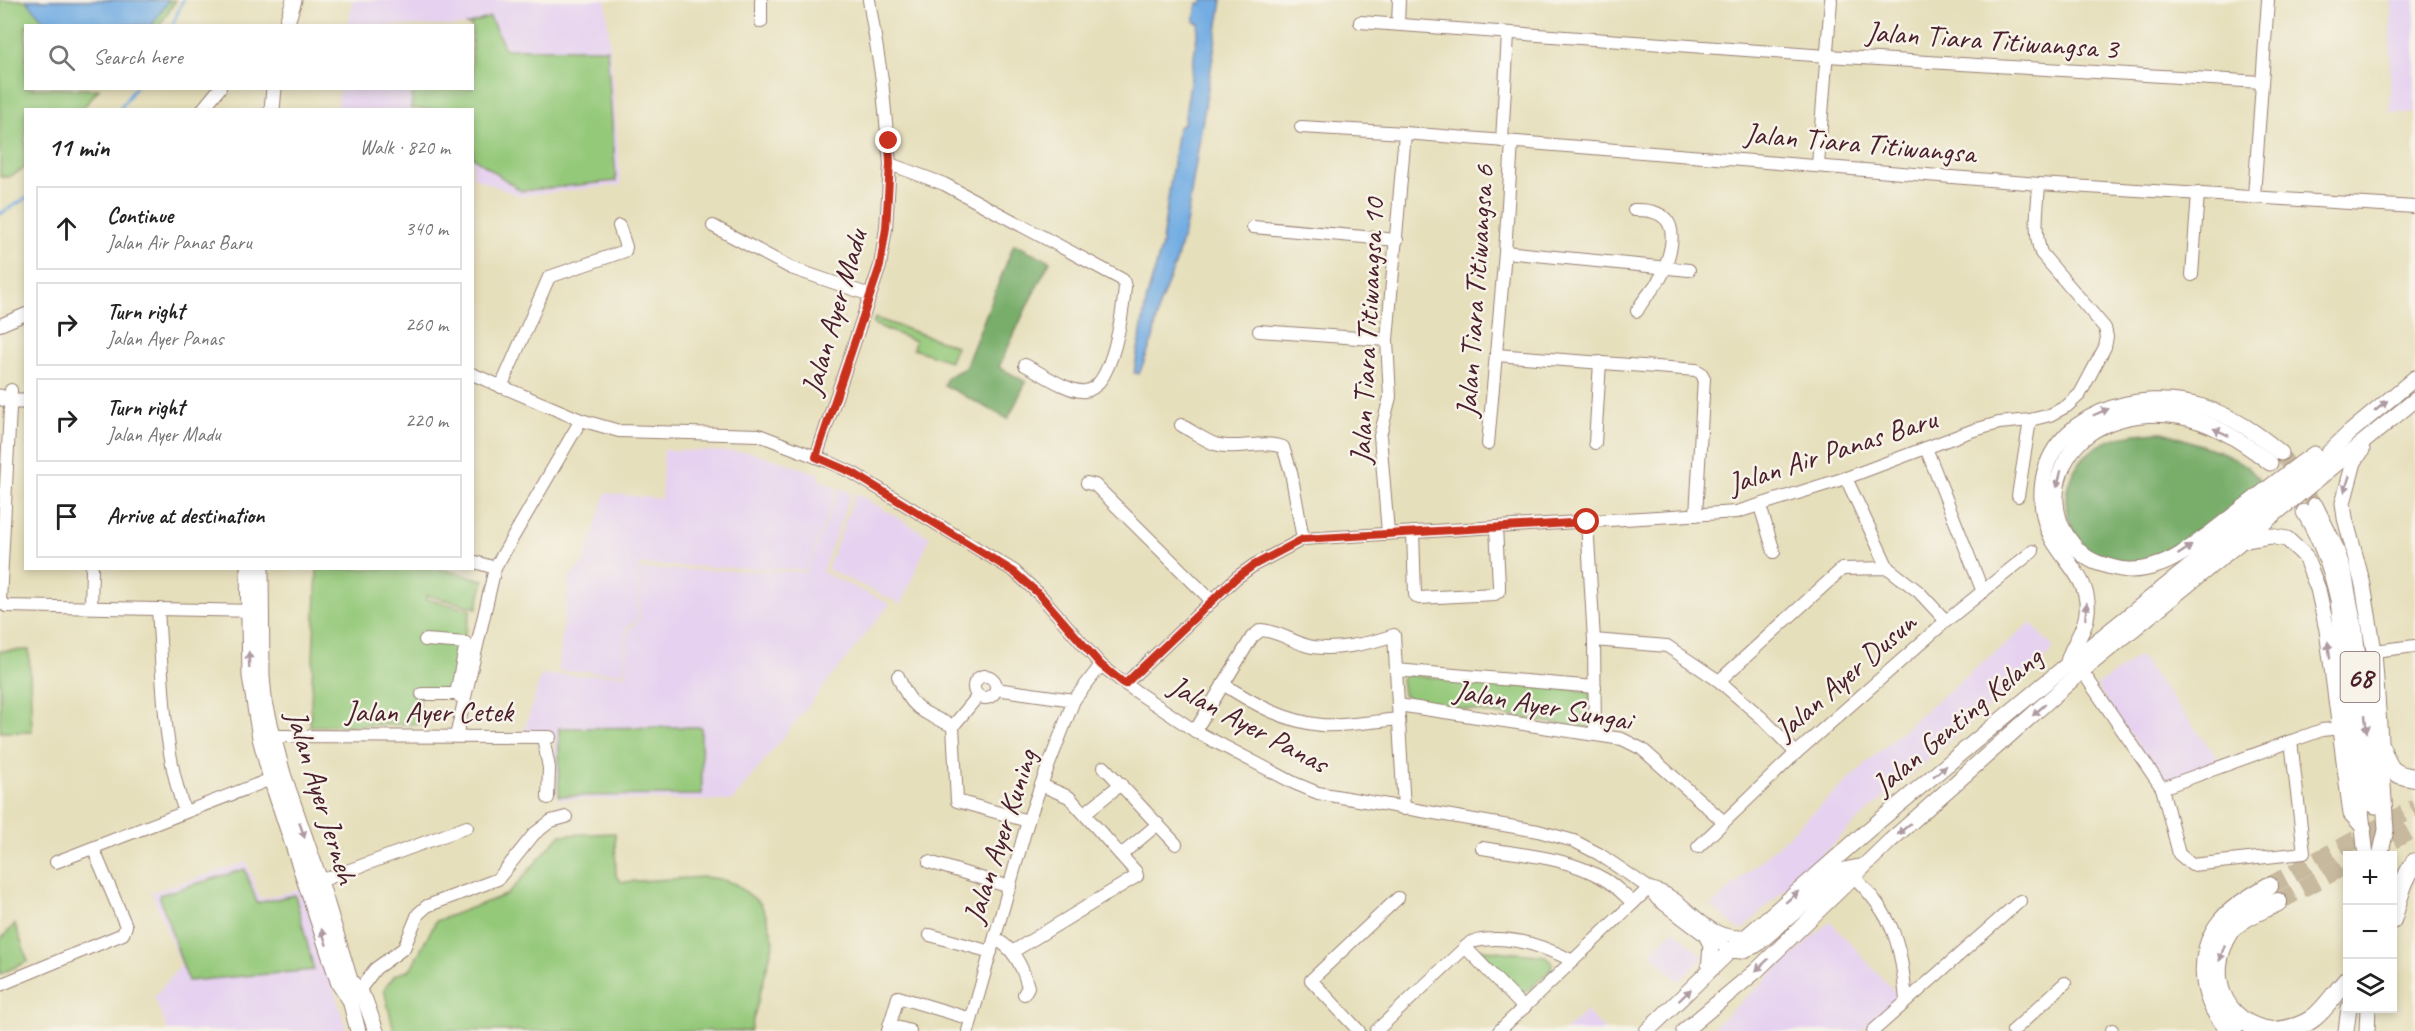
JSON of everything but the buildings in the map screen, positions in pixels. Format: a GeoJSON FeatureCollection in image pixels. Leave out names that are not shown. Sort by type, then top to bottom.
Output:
{"type":"FeatureCollection","features":[{"type":"Feature","properties":{"kind":"highway"},"geometry":{"type":"LineString","coordinates":[[2381,748],[2392,772],[2400,776],[2415,778]]}},
{"type":"Feature","properties":{"kind":"highway"},"geometry":{"type":"LineString","coordinates":[[2396,905],[2399,893],[2415,862]]}},
{"type":"Feature","properties":{"kind":"highway"},"geometry":{"type":"LineString","coordinates":[[2233,1031],[2221,1020],[2212,1006],[2204,963],[2210,941],[2232,910],[2274,894],[2231,931],[2218,964],[2220,990],[2229,1009],[2249,1025],[2273,1031],[2305,1024],[2329,1004],[2343,986]]}},
{"type":"Feature","properties":{"kind":"main road"},"geometry":{"type":"LineString","coordinates":[[287,24],[294,0]]}},
{"type":"Feature","properties":{"kind":"main road"},"geometry":{"type":"LineString","coordinates":[[272,108],[274,90]]}},
{"type":"Feature","properties":{"kind":"main road"},"geometry":{"type":"LineString","coordinates":[[2067,665],[2070,653],[2080,638],[2085,623],[2086,592],[2082,581],[2049,532],[2042,507],[2042,493],[2047,462],[2069,432],[2094,415],[2126,403],[2157,400],[2179,401],[2227,416],[2252,429],[2276,458],[2200,422],[2179,416],[2159,414],[2125,417],[2100,427],[2074,448],[2060,471],[2056,485],[2057,514],[2070,541],[2090,560],[2124,571],[2155,566],[2187,550],[2305,461],[2348,434],[2415,378]]}},
{"type":"Feature","properties":{"kind":"main road"},"geometry":{"type":"LineString","coordinates":[[2318,472],[2375,433],[2415,400]]}},
{"type":"Feature","properties":{"kind":"main road"},"geometry":{"type":"LineString","coordinates":[[2375,433],[2354,462],[2343,503],[2363,585],[2374,651],[2386,830],[2381,851]]}},
{"type":"Feature","properties":{"kind":"main road"},"geometry":{"type":"LineString","coordinates":[[2318,472],[2348,434]]}},
{"type":"Feature","properties":{"kind":"main road","name":"Jalan Genting Kelang"},"geometry":{"type":"LineString","coordinates":[[1684,1031],[1763,965],[1859,871],[2082,671],[2244,540],[2318,472]]}},
{"type":"Feature","properties":{"kind":"main road","name":"Jalan Genting Kelang"},"geometry":{"type":"LineString","coordinates":[[1647,1031],[1731,950],[1867,831],[2067,665],[2318,472]]}},
{"type":"Feature","properties":{"kind":"main road","name":"68"},"geometry":{"type":"LineString","coordinates":[[2366,851],[2338,600],[2331,566],[2309,508],[2336,546],[2346,582],[2359,663],[2380,851]]}},
{"type":"Feature","properties":{"kind":"main road"},"geometry":{"type":"LineString","coordinates":[[2244,540],[2278,537],[2287,539],[2305,556],[2318,589],[2327,630],[2351,814],[2364,828]]}},
{"type":"Feature","properties":{"kind":"main road","name":"Jalan Ayer Jerneh"},"geometry":{"type":"LineString","coordinates":[[248,570],[264,698],[273,736],[277,777],[320,881],[350,980],[365,1000],[376,1031]]}},
{"type":"Feature","properties":{"kind":"main road","name":"Jalan Ayer Jerneh"},"geometry":{"type":"LineString","coordinates":[[261,570],[255,611],[252,699],[339,984],[350,1000],[358,1031]]}},
{"type":"Feature","properties":{"kind":"main road"},"geometry":{"type":"LineString","coordinates":[[1731,950],[1741,951],[1756,945],[1844,870],[1859,871]]}},
{"type":"Feature","properties":{"kind":"main road"},"geometry":{"type":"LineString","coordinates":[[1707,937],[1711,945],[1709,971]]}},
{"type":"Feature","properties":{"kind":"main road"},"geometry":{"type":"LineString","coordinates":[[2346,1031],[2348,1013]]}},
{"type":"Feature","properties":{"kind":"main road"},"geometry":{"type":"LineString","coordinates":[[2367,1031],[2368,1013]]}},
{"type":"Feature","properties":{"kind":"street"},"geometry":{"type":"LineString","coordinates":[[761,0],[761,22]]}},
{"type":"Feature","properties":{"kind":"street","name":"Jalan Ayer Madu"},"geometry":{"type":"LineString","coordinates":[[816,457],[880,266],[886,228],[890,164],[882,80],[869,0]]}},
{"type":"Feature","properties":{"kind":"street"},"geometry":{"type":"LineString","coordinates":[[1398,24],[1400,0]]}},
{"type":"Feature","properties":{"kind":"street"},"geometry":{"type":"LineString","coordinates":[[1818,165],[1831,0]]}},
{"type":"Feature","properties":{"kind":"street"},"geometry":{"type":"LineString","coordinates":[[2254,196],[2268,0]]}},
{"type":"Feature","properties":{"kind":"street","name":"Jalan Tiara Titiwangsa 3"},"geometry":{"type":"LineString","coordinates":[[1360,21],[1508,34],[1827,56],[2261,82]]}},
{"type":"Feature","properties":{"kind":"street","name":"Jalan Tiara Titiwangsa 6"},"geometry":{"type":"LineString","coordinates":[[1488,444],[1505,252],[1508,34]]}},
{"type":"Feature","properties":{"kind":"street"},"geometry":{"type":"LineString","coordinates":[[204,108],[218,90]]}},
{"type":"Feature","properties":{"kind":"street","name":"Jalan Tiara Titiwangsa"},"geometry":{"type":"LineString","coordinates":[[1301,128],[1405,133],[2039,184],[2415,207]]}},
{"type":"Feature","properties":{"kind":"street","name":"Jalan Tiara Titiwangsa 10"},"geometry":{"type":"LineString","coordinates":[[1388,533],[1380,436],[1390,396],[1387,340],[1405,133]]}},
{"type":"Feature","properties":{"kind":"street"},"geometry":{"type":"LineString","coordinates":[[890,164],[944,184],[1123,280],[1125,293],[1120,328],[1109,364],[1097,386],[1085,391],[1072,389],[1025,365]]}},
{"type":"Feature","properties":{"kind":"street","name":"Jalan Air Panas Baru"},"geometry":{"type":"LineString","coordinates":[[1125,684],[1236,578],[1254,565],[1303,539],[1737,512],[1846,478],[1999,423],[2031,420],[2050,415],[2067,406],[2080,394],[2105,347],[2107,337],[2104,328],[2041,253],[2037,242],[2039,184]]}},
{"type":"Feature","properties":{"kind":"street"},"geometry":{"type":"LineString","coordinates":[[2192,275],[2198,193]]}},
{"type":"Feature","properties":{"kind":"street"},"geometry":{"type":"LineString","coordinates":[[1634,210],[1658,212],[1667,219],[1672,233],[1672,245],[1665,268],[1660,279],[1637,311]]}},
{"type":"Feature","properties":{"kind":"street"},"geometry":{"type":"LineString","coordinates":[[501,387],[549,277],[625,251],[626,247],[619,226]]}},
{"type":"Feature","properties":{"kind":"street"},"geometry":{"type":"LineString","coordinates":[[713,226],[791,268],[870,296]]}},
{"type":"Feature","properties":{"kind":"street"},"geometry":{"type":"LineString","coordinates":[[1253,227],[1397,240]]}},
{"type":"Feature","properties":{"kind":"street"},"geometry":{"type":"LineString","coordinates":[[1505,252],[1689,270]]}},
{"type":"Feature","properties":{"kind":"street"},"geometry":{"type":"LineString","coordinates":[[0,325],[24,315]]}},
{"type":"Feature","properties":{"kind":"street"},"geometry":{"type":"LineString","coordinates":[[1259,331],[1387,340]]}},
{"type":"Feature","properties":{"kind":"street"},"geometry":{"type":"LineString","coordinates":[[1496,354],[1701,372],[1704,378],[1696,515]]}},
{"type":"Feature","properties":{"kind":"street"},"geometry":{"type":"LineString","coordinates":[[1595,443],[1600,362]]}},
{"type":"Feature","properties":{"kind":"street","name":"Jalan Ayer Panas"},"geometry":{"type":"LineString","coordinates":[[474,375],[581,420],[619,431],[759,435],[853,473],[1014,572],[1040,595],[1101,665],[1194,731],[1306,789],[1404,809],[1538,831],[1574,841],[1599,854],[1649,888],[1657,899],[1707,937],[1731,950]]}},
{"type":"Feature","properties":{"kind":"street"},"geometry":{"type":"LineString","coordinates":[[12,395],[0,601],[6,606],[255,611]]}},
{"type":"Feature","properties":{"kind":"street"},"geometry":{"type":"LineString","coordinates":[[461,696],[495,568],[581,420]]}},
{"type":"Feature","properties":{"kind":"street"},"geometry":{"type":"LineString","coordinates":[[2018,496],[2031,420]]}},
{"type":"Feature","properties":{"kind":"street"},"geometry":{"type":"LineString","coordinates":[[1181,425],[1216,444],[1232,446],[1273,443],[1283,447],[1291,472],[1303,539]]}},
{"type":"Feature","properties":{"kind":"street"},"geometry":{"type":"LineString","coordinates":[[1926,448],[1983,592]]}},
{"type":"Feature","properties":{"kind":"street"},"geometry":{"type":"LineString","coordinates":[[1846,478],[1888,568],[1919,592],[1946,621]]}},
{"type":"Feature","properties":{"kind":"street"},"geometry":{"type":"LineString","coordinates":[[1087,483],[1095,485],[1212,601]]}},
{"type":"Feature","properties":{"kind":"street"},"geometry":{"type":"LineString","coordinates":[[1760,506],[1774,552]]}},
{"type":"Feature","properties":{"kind":"street"},"geometry":{"type":"LineString","coordinates":[[1587,522],[1594,640],[1595,735]]}},
{"type":"Feature","properties":{"kind":"street"},"geometry":{"type":"LineString","coordinates":[[1413,531],[1415,595],[1419,598],[1495,594],[1499,591],[1496,527]]}},
{"type":"Feature","properties":{"kind":"street","name":"Jalan Ayer Dusun"},"geometry":{"type":"LineString","coordinates":[[1698,847],[1796,753],[1946,621],[2033,551]]}},
{"type":"Feature","properties":{"kind":"street"},"geometry":{"type":"LineString","coordinates":[[474,562],[495,568]]}},
{"type":"Feature","properties":{"kind":"street"},"geometry":{"type":"LineString","coordinates":[[1719,681],[1842,568],[1888,568]]}},
{"type":"Feature","properties":{"kind":"street"},"geometry":{"type":"LineString","coordinates":[[91,607],[92,570]]}},
{"type":"Feature","properties":{"kind":"street"},"geometry":{"type":"LineString","coordinates":[[158,610],[169,742],[178,792],[185,812]]}},
{"type":"Feature","properties":{"kind":"street"},"geometry":{"type":"LineString","coordinates":[[1194,731],[1252,637],[1261,630],[1271,631],[1307,646],[1324,648],[1380,640],[1394,635],[1404,809]]}},
{"type":"Feature","properties":{"kind":"street"},"geometry":{"type":"LineString","coordinates":[[425,640],[466,643],[456,736]]}},
{"type":"Feature","properties":{"kind":"street"},"geometry":{"type":"LineString","coordinates":[[1594,640],[1667,646],[1719,681],[1762,718],[1796,753]]}},
{"type":"Feature","properties":{"kind":"street"},"geometry":{"type":"LineString","coordinates":[[2374,651],[2415,646]]}},
{"type":"Feature","properties":{"kind":"street","name":"Jalan Ayer Kuning"},"geometry":{"type":"LineString","coordinates":[[969,1025],[1028,821],[1074,700],[1101,665]]}},
{"type":"Feature","properties":{"kind":"street"},"geometry":{"type":"LineString","coordinates":[[1396,669],[1595,687]]}},
{"type":"Feature","properties":{"kind":"street"},"geometry":{"type":"LineString","coordinates":[[2082,671],[2162,788],[2179,854],[2192,865],[2304,853],[2291,741]]}},
{"type":"Feature","properties":{"kind":"street"},"geometry":{"type":"LineString","coordinates":[[898,676],[903,690],[921,711],[953,726]]}},
{"type":"Feature","properties":{"kind":"street"},"geometry":{"type":"LineString","coordinates":[[978,696],[974,685],[981,677],[992,678],[996,689]]}},
{"type":"Feature","properties":{"kind":"street"},"geometry":{"type":"LineString","coordinates":[[1224,684],[1254,704],[1289,719],[1323,725],[1399,719]]}},
{"type":"Feature","properties":{"kind":"street"},"geometry":{"type":"LineString","coordinates":[[996,689],[1074,700]]}},
{"type":"Feature","properties":{"kind":"street"},"geometry":{"type":"LineString","coordinates":[[978,696],[991,697],[996,689]]}},
{"type":"Feature","properties":{"kind":"street"},"geometry":{"type":"LineString","coordinates":[[423,694],[461,696]]}},
{"type":"Feature","properties":{"kind":"street"},"geometry":{"type":"LineString","coordinates":[[978,696],[953,726],[957,801],[1028,821]]}},
{"type":"Feature","properties":{"kind":"street","name":"Jalan Ayer Sungai"},"geometry":{"type":"LineString","coordinates":[[1398,705],[1622,739],[1642,749],[1723,821]]}},
{"type":"Feature","properties":{"kind":"street"},"geometry":{"type":"LineString","coordinates":[[2162,788],[2322,730],[2340,728]]}},
{"type":"Feature","properties":{"kind":"street","name":"Jalan Ayer Cetek"},"geometry":{"type":"LineString","coordinates":[[273,736],[546,737],[549,768],[548,798]]}},
{"type":"Feature","properties":{"kind":"street"},"geometry":{"type":"LineString","coordinates":[[1104,767],[1176,844]]}},
{"type":"Feature","properties":{"kind":"street"},"geometry":{"type":"LineString","coordinates":[[56,862],[277,777]]}},
{"type":"Feature","properties":{"kind":"street"},"geometry":{"type":"LineString","coordinates":[[1085,813],[1121,784]]}},
{"type":"Feature","properties":{"kind":"street"},"geometry":{"type":"LineString","coordinates":[[1012,952],[1137,876],[1136,872],[1069,797],[1041,786]]}},
{"type":"Feature","properties":{"kind":"street"},"geometry":{"type":"LineString","coordinates":[[358,992],[375,969],[404,948],[418,914],[427,906],[498,879],[534,834],[551,821],[566,817]]}},
{"type":"Feature","properties":{"kind":"street"},"geometry":{"type":"LineString","coordinates":[[1121,855],[1158,824]]}},
{"type":"Feature","properties":{"kind":"street"},"geometry":{"type":"LineString","coordinates":[[320,881],[467,827]]}},
{"type":"Feature","properties":{"kind":"street"},"geometry":{"type":"LineString","coordinates":[[0,985],[126,931],[126,926],[93,848]]}},
{"type":"Feature","properties":{"kind":"street"},"geometry":{"type":"LineString","coordinates":[[1482,848],[1577,866],[1606,880],[1633,903]]}},
{"type":"Feature","properties":{"kind":"street"},"geometry":{"type":"LineString","coordinates":[[929,862],[1010,887]]}},
{"type":"Feature","properties":{"kind":"street"},"geometry":{"type":"LineString","coordinates":[[1859,871],[1888,920],[1900,951],[1906,1001]]}},
{"type":"Feature","properties":{"kind":"street"},"geometry":{"type":"LineString","coordinates":[[1499,1031],[1649,888]]}},
{"type":"Feature","properties":{"kind":"street","name":"Jalan Ayer Panas"},"geometry":{"type":"LineString","coordinates":[[1649,888],[1664,891],[1717,933],[1731,937],[1748,936]]}},
{"type":"Feature","properties":{"kind":"street"},"geometry":{"type":"LineString","coordinates":[[1359,1031],[1311,980],[1398,898]]}},
{"type":"Feature","properties":{"kind":"street"},"geometry":{"type":"LineString","coordinates":[[1873,1031],[2020,901]]}},
{"type":"Feature","properties":{"kind":"street"},"geometry":{"type":"LineString","coordinates":[[930,935],[991,952]]}},
{"type":"Feature","properties":{"kind":"street"},"geometry":{"type":"LineString","coordinates":[[1376,1031],[1471,942],[1486,938],[1522,941],[1553,950],[1574,961]]}},
{"type":"Feature","properties":{"kind":"street"},"geometry":{"type":"LineString","coordinates":[[995,939],[1005,943],[1012,952],[1028,987],[1023,994]]}},
{"type":"Feature","properties":{"kind":"street"},"geometry":{"type":"LineString","coordinates":[[1465,947],[1524,1008]]}},
{"type":"Feature","properties":{"kind":"street"},"geometry":{"type":"LineString","coordinates":[[2013,1031],[2065,984]]}},
{"type":"Feature","properties":{"kind":"street"},"geometry":{"type":"LineString","coordinates":[[910,1031],[889,1028],[898,997],[969,1025]]}},
{"type":"Feature","properties":{"kind":"shaded area"},"geometry":{"type":"Polygon","coordinates":[[[351,0],[606,0],[621,185],[519,196],[474,177],[474,108],[337,108],[339,90],[474,90],[474,24],[348,24],[353,2],[351,0]]]}},
{"type":"Feature","properties":{"kind":"shaded area"},"geometry":{"type":"Polygon","coordinates":[[[2391,0],[2415,0],[2415,113],[2390,113],[2391,0]]]}},
{"type":"Feature","properties":{"kind":"shaded area"},"geometry":{"type":"Polygon","coordinates":[[[664,450],[751,452],[820,474],[818,479],[837,488],[807,570],[639,565],[638,619],[626,628],[624,673],[558,671],[569,578],[584,562],[606,493],[661,499],[664,450]]]}},
{"type":"Feature","properties":{"kind":"shaded area"},"geometry":{"type":"Polygon","coordinates":[[[839,488],[851,493],[822,572],[890,604],[732,801],[558,799],[554,733],[524,732],[541,675],[626,675],[628,630],[640,619],[640,569],[807,572],[839,488]]]}},
{"type":"Feature","properties":{"kind":"shaded area"},"geometry":{"type":"Polygon","coordinates":[[[856,493],[930,537],[901,604],[827,569],[856,493]]]}},
{"type":"Feature","properties":{"kind":"shaded area"},"geometry":{"type":"Polygon","coordinates":[[[2031,623],[2053,647],[2050,654],[1855,823],[1741,931],[1711,906],[1924,711],[2031,623]]]}},
{"type":"Feature","properties":{"kind":"shaded area"},"geometry":{"type":"Polygon","coordinates":[[[2138,657],[2222,763],[2165,783],[2096,686],[2138,657]]]}},
{"type":"Feature","properties":{"kind":"shaded area"},"geometry":{"type":"Polygon","coordinates":[[[247,862],[260,899],[302,889],[347,1031],[168,1031],[154,997],[181,965],[151,892],[247,862]]]}},
{"type":"Feature","properties":{"kind":"shaded area"},"geometry":{"type":"Polygon","coordinates":[[[1830,921],[1899,997],[1861,1031],[1709,1031],[1830,921]]]}},
{"type":"Feature","properties":{"kind":"shaded area"},"geometry":{"type":"Polygon","coordinates":[[[1674,930],[1704,957],[1679,982],[1650,952],[1674,930]]]}},
{"type":"Feature","properties":{"kind":"shaded area"},"geometry":{"type":"Polygon","coordinates":[[[1586,1011],[1606,1031],[1565,1031],[1586,1011]]]}},
{"type":"Feature","properties":{"kind":"green space"},"geometry":{"type":"Polygon","coordinates":[[[0,0],[176,0],[161,24],[24,24],[24,90],[98,90],[83,108],[24,108],[24,169],[9,177],[0,177],[0,0]]]}},
{"type":"Feature","properties":{"kind":"green space"},"geometry":{"type":"Polygon","coordinates":[[[490,17],[505,49],[607,49],[616,181],[521,191],[474,158],[474,108],[411,108],[413,90],[474,90],[474,24],[470,24],[490,17]]]}},
{"type":"Feature","properties":{"kind":"green space"},"geometry":{"type":"Polygon","coordinates":[[[1014,244],[1050,261],[999,367],[1026,382],[1008,419],[944,385],[947,377],[965,368],[1014,244]]]}},
{"type":"Feature","properties":{"kind":"green space"},"geometry":{"type":"Polygon","coordinates":[[[875,318],[956,346],[950,361],[913,349],[915,341],[873,324],[875,318]]]}},
{"type":"Feature","properties":{"kind":"green space"},"geometry":{"type":"Polygon","coordinates":[[[2163,432],[2224,453],[2247,466],[2264,485],[2204,532],[2170,553],[2153,560],[2136,563],[2112,561],[2092,552],[2078,538],[2069,520],[2066,500],[2070,479],[2081,461],[2107,441],[2131,435],[2163,432]]]}},
{"type":"Feature","properties":{"kind":"green space"},"geometry":{"type":"Polygon","coordinates":[[[317,570],[445,570],[484,580],[477,608],[426,595],[426,599],[471,610],[463,640],[457,646],[453,692],[420,692],[419,724],[310,726],[317,570]]]}},
{"type":"Feature","properties":{"kind":"green space"},"geometry":{"type":"Polygon","coordinates":[[[29,650],[32,732],[0,732],[0,651],[29,650]]]}},
{"type":"Feature","properties":{"kind":"green space"},"geometry":{"type":"Polygon","coordinates":[[[1405,675],[1590,691],[1590,729],[1412,701],[1403,694],[1401,678],[1405,675]]]}},
{"type":"Feature","properties":{"kind":"green space"},"geometry":{"type":"Polygon","coordinates":[[[701,727],[702,795],[559,796],[559,728],[701,727]]]}},
{"type":"Feature","properties":{"kind":"green space"},"geometry":{"type":"Polygon","coordinates":[[[615,833],[616,876],[622,882],[704,877],[720,879],[735,884],[760,903],[774,941],[750,1031],[394,1031],[384,989],[395,975],[410,970],[436,921],[508,894],[560,835],[615,833]]]}},
{"type":"Feature","properties":{"kind":"green space"},"geometry":{"type":"Polygon","coordinates":[[[245,869],[257,903],[295,895],[314,970],[188,981],[159,895],[245,869]]]}},
{"type":"Feature","properties":{"kind":"green space"},"geometry":{"type":"Polygon","coordinates":[[[15,924],[28,961],[0,974],[0,940],[15,924]]]}},
{"type":"Feature","properties":{"kind":"green space"},"geometry":{"type":"Polygon","coordinates":[[[1477,949],[1546,956],[1552,963],[1551,970],[1522,995],[1477,949]]]}},
{"type":"Feature","properties":{"kind":"water"},"geometry":{"type":"Polygon","coordinates":[[[26,0],[169,0],[153,24],[47,24],[26,0]]]}},
{"type":"Feature","properties":{"kind":"water"},"geometry":{"type":"Polygon","coordinates":[[[1203,0],[1222,0],[1186,224],[1176,262],[1159,306],[1153,339],[1139,374],[1134,373],[1147,297],[1161,249],[1178,128],[1184,123],[1199,23],[1194,22],[1197,3],[1202,4],[1203,0]]]}},
{"type":"Feature","properties":{"kind":"waterway"},"geometry":{"type":"LineString","coordinates":[[173,24],[183,0]]}},
{"type":"Feature","properties":{"kind":"waterway"},"geometry":{"type":"LineString","coordinates":[[120,108],[134,90]]}},
{"type":"Feature","properties":{"kind":"waterway"},"geometry":{"type":"LineString","coordinates":[[0,214],[24,199]]}},
{"type":"Feature","properties":{"kind":"tunnel"},"geometry":{"type":"LineString","coordinates":[[2281,453],[2315,505]]}},
{"type":"Feature","properties":{"kind":"tunnel"},"geometry":{"type":"LineString","coordinates":[[2269,886],[2415,808]]}},
{"type":"Feature","properties":{"kind":"tunnel"},"geometry":{"type":"LineString","coordinates":[[2373,851],[2415,828]]}},
{"type":"Feature","properties":{"kind":"tunnel"},"geometry":{"type":"LineString","coordinates":[[2278,902],[2343,867]]}},
{"type":"Feature","properties":{"kind":"route"},"geometry":{"type":"LineString","coordinates":[[889,141],[886,228],[880,266],[816,457],[853,473],[1014,572],[1040,595],[1101,665],[1125,684],[1236,578],[1276,552],[1303,539],[1587,522]]}}]}
